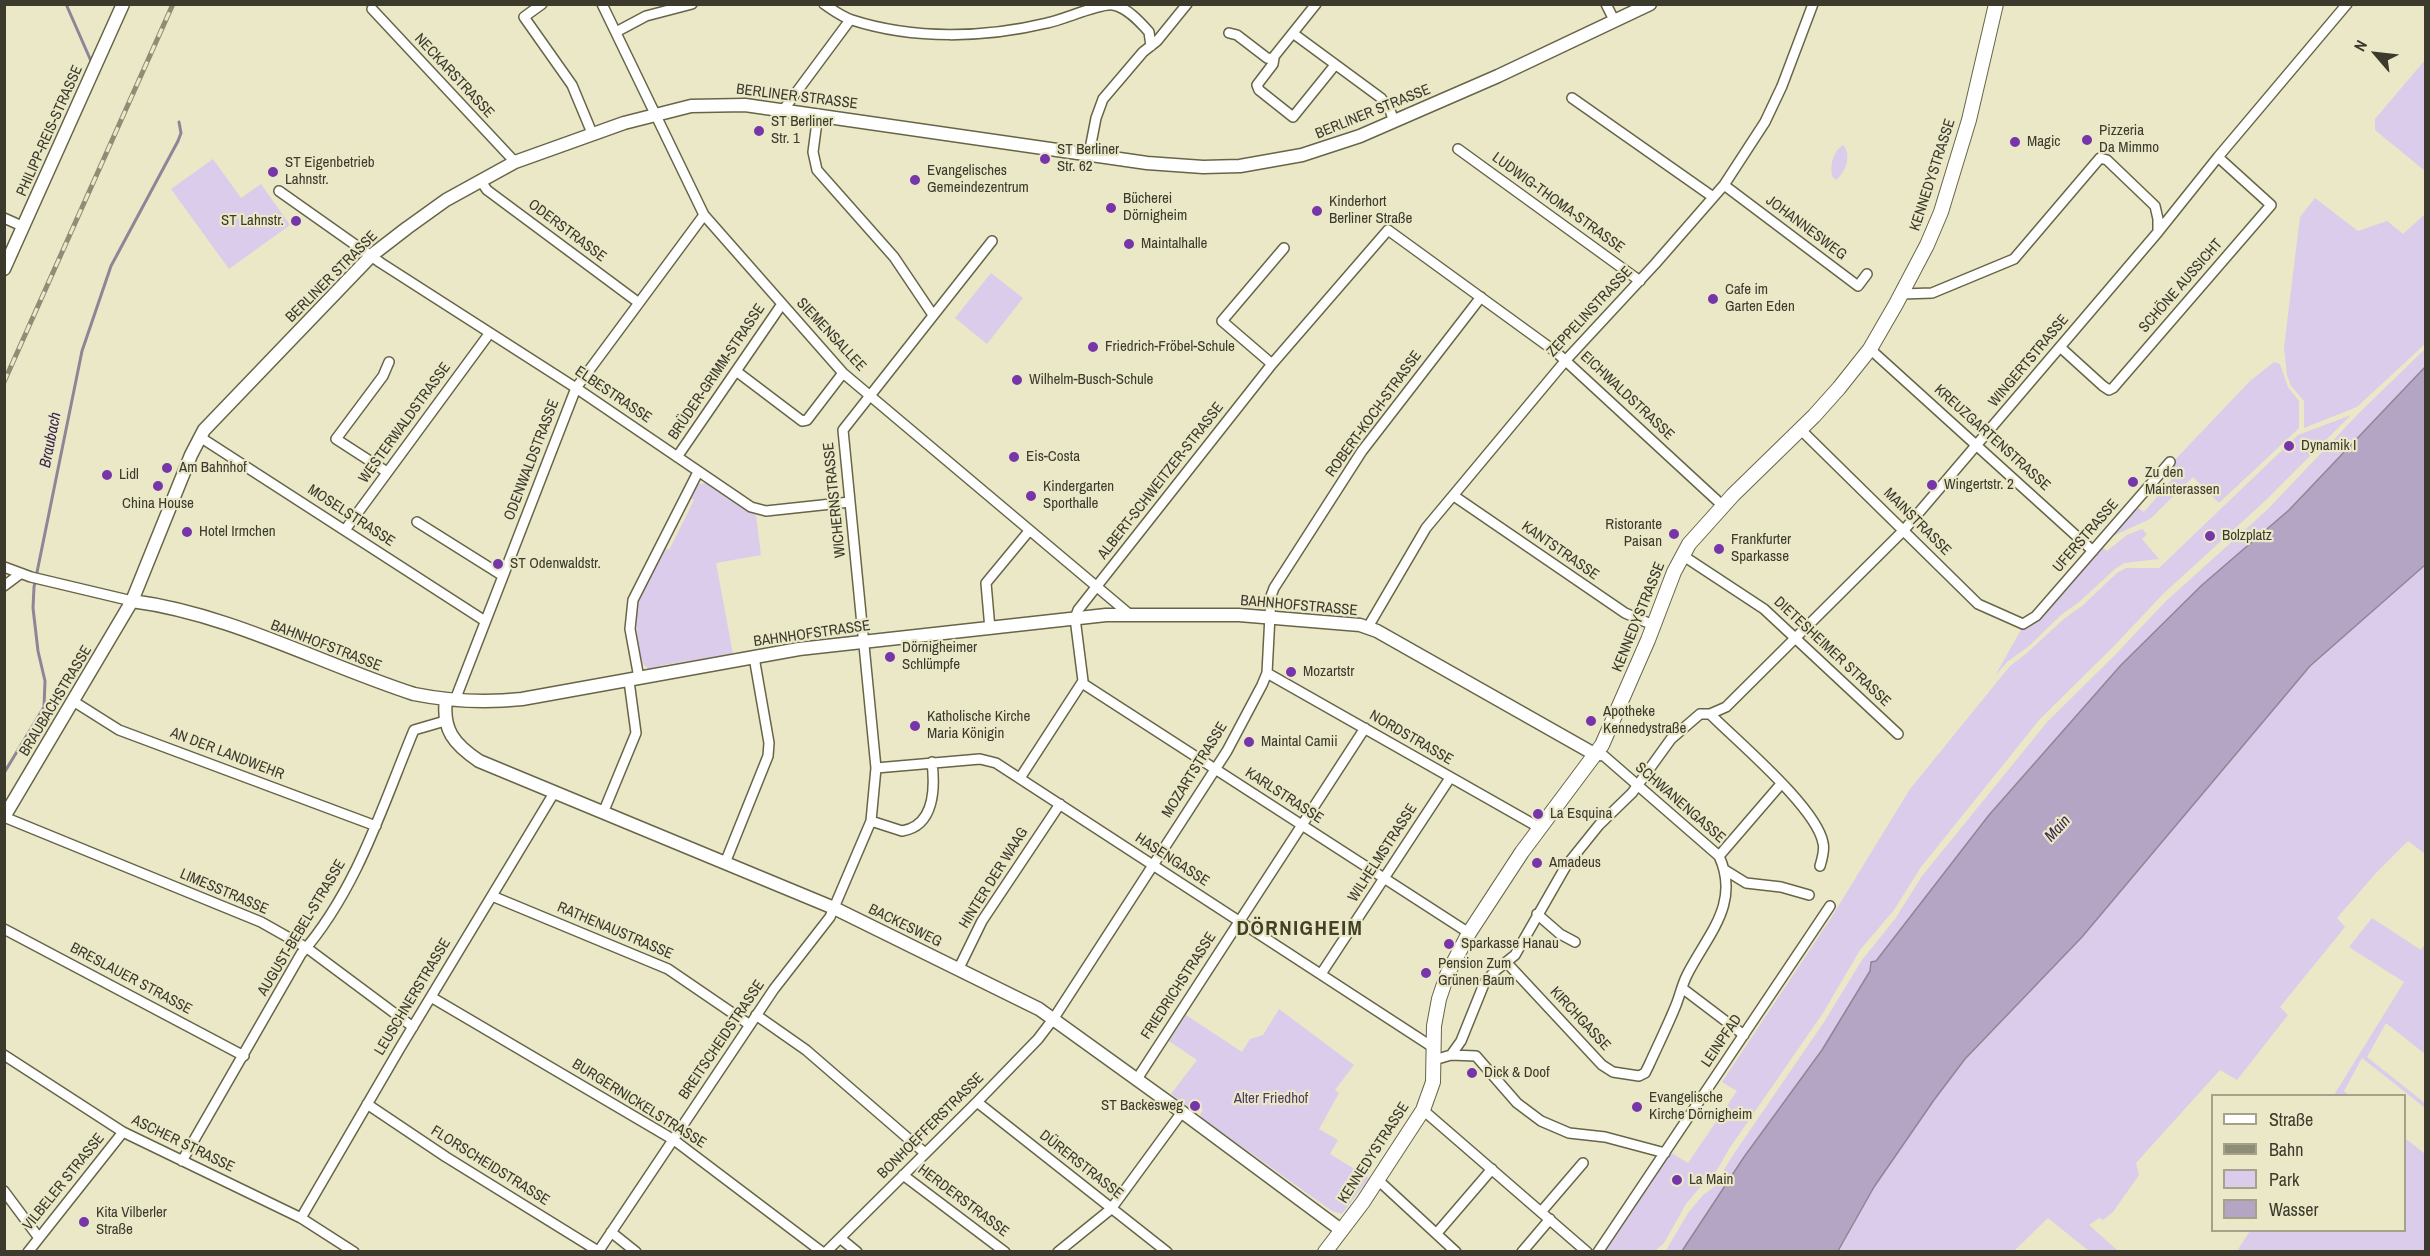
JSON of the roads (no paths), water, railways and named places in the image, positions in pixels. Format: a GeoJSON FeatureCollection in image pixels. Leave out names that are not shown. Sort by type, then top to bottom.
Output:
{"type":"FeatureCollection","features":[{"type":"Feature","properties":{"kind":"main road","name":"KENNEDYSTRASSE"},"geometry":{"type":"LineString","coordinates":[[1325,1251],[1378,1180],[1423,1110],[1432,1088],[1434,1026],[1441,991],[1453,962],[1469,933],[1540,828],[1596,755],[1612,725],[1682,555],[1723,506],[1839,388],[1870,349],[1902,294],[1928,245],[1944,203],[1969,120],[1995,6]]}},
{"type":"Feature","properties":{"kind":"street","name":"PHILIPP-REIS-STRASSE"},"geometry":{"type":"LineString","coordinates":[[4,269],[123,4]]}},
{"type":"Feature","properties":{"kind":"street"},"geometry":{"type":"LineString","coordinates":[[542,4],[524,17],[572,85],[592,133]]}},
{"type":"Feature","properties":{"kind":"street","name":"SIEMENSALLEE"},"geometry":{"type":"LineString","coordinates":[[602,4],[704,215],[843,373],[1128,613]]}},
{"type":"Feature","properties":{"kind":"street"},"geometry":{"type":"LineString","coordinates":[[616,32],[646,16],[692,4]]}},
{"type":"Feature","properties":{"kind":"street"},"geometry":{"type":"LineString","coordinates":[[824,4],[850,20],[888,29],[913,32],[986,33],[1026,28],[1075,16],[1106,5],[1116,5],[1125,10],[1149,32],[1151,46]]}},
{"type":"Feature","properties":{"kind":"street"},"geometry":{"type":"LineString","coordinates":[[1089,154],[1096,118],[1103,99],[1143,51],[1151,46],[1187,4]]}},
{"type":"Feature","properties":{"kind":"street"},"geometry":{"type":"LineString","coordinates":[[1316,4],[1274,58],[1273,64],[1257,85],[1259,90],[1293,117],[1335,65]]}},
{"type":"Feature","properties":{"kind":"street"},"geometry":{"type":"LineString","coordinates":[[1606,4],[1614,20]]}},
{"type":"Feature","properties":{"kind":"street","name":"BERLINER STRASSE"},"geometry":{"type":"LineString","coordinates":[[132,601],[190,454],[209,424],[372,255],[438,206],[515,162],[592,133],[655,114],[691,106],[718,104],[784,109],[1170,165],[1220,168],[1240,166],[1323,150],[1394,122],[1650,4]]}},
{"type":"Feature","properties":{"kind":"street","name":"ZEPPELINSTRASSE"},"geometry":{"type":"LineString","coordinates":[[1368,627],[1426,528],[1566,360],[1724,185],[1765,122],[1782,86],[1813,4]]}},
{"type":"Feature","properties":{"kind":"street","name":"WINGERTSTRASSE"},"geometry":{"type":"LineString","coordinates":[[1451,1055],[1461,1041],[1484,984],[1495,971],[1515,955],[1557,879],[1599,825],[1628,798],[1671,739],[1700,714],[1710,714],[1726,707],[1904,530],[2158,232],[2347,4]]}},
{"type":"Feature","properties":{"kind":"street","name":"NECKARSTRASSE"},"geometry":{"type":"LineString","coordinates":[[372,9],[515,162]]}},
{"type":"Feature","properties":{"kind":"street"},"geometry":{"type":"LineString","coordinates":[[784,109],[850,20]]}},
{"type":"Feature","properties":{"kind":"street"},"geometry":{"type":"LineString","coordinates":[[1229,33],[1237,35],[1267,58],[1274,58]]}},
{"type":"Feature","properties":{"kind":"street"},"geometry":{"type":"LineString","coordinates":[[1294,34],[1381,98],[1390,110],[1394,122]]}},
{"type":"Feature","properties":{"kind":"street"},"geometry":{"type":"LineString","coordinates":[[1572,98],[1713,197]]}},
{"type":"Feature","properties":{"kind":"street"},"geometry":{"type":"LineString","coordinates":[[818,114],[813,152],[817,170],[894,257],[933,315]]}},
{"type":"Feature","properties":{"kind":"street","name":"LUDWIG-THOMA-STRASSE"},"geometry":{"type":"LineString","coordinates":[[1458,149],[1640,280]]}},
{"type":"Feature","properties":{"kind":"street","name":"SCHÖNE AUSSICHT"},"geometry":{"type":"LineString","coordinates":[[2060,347],[2103,387],[2109,390],[2113,388],[2271,205],[2218,157]]}},
{"type":"Feature","properties":{"kind":"street"},"geometry":{"type":"LineString","coordinates":[[1902,294],[1932,293],[2014,259],[2100,158],[2107,160],[2155,206],[2158,232]]}},
{"type":"Feature","properties":{"kind":"street","name":"ODERSTRASSE"},"geometry":{"type":"LineString","coordinates":[[480,180],[487,190],[639,303]]}},
{"type":"Feature","properties":{"kind":"street","name":"JOHANNESWEG"},"geometry":{"type":"LineString","coordinates":[[1724,185],[1858,286],[1867,274]]}},
{"type":"Feature","properties":{"kind":"street","name":"ELBESTRASSE"},"geometry":{"type":"LineString","coordinates":[[279,190],[285,197],[381,263],[576,388],[751,507],[760,511],[850,502]]}},
{"type":"Feature","properties":{"kind":"street","name":"ODENWALDSTRASSE"},"geometry":{"type":"LineString","coordinates":[[451,699],[485,621],[576,388],[704,215]]}},
{"type":"Feature","properties":{"kind":"street"},"geometry":{"type":"LineString","coordinates":[[4,218],[24,226]]}},
{"type":"Feature","properties":{"kind":"street","name":"EICHWALDSTRASSE"},"geometry":{"type":"LineString","coordinates":[[1388,230],[1566,360],[1723,506]]}},
{"type":"Feature","properties":{"kind":"street","name":"ALBERT-SCHWEITZER-STRASSE"},"geometry":{"type":"LineString","coordinates":[[1075,618],[1078,610],[1272,364],[1388,230]]}},
{"type":"Feature","properties":{"kind":"street","name":"WICHERNSTRASSE"},"geometry":{"type":"LineString","coordinates":[[876,768],[843,430],[992,241]]}},
{"type":"Feature","properties":{"kind":"street"},"geometry":{"type":"LineString","coordinates":[[1272,364],[1222,321],[1284,248]]}},
{"type":"Feature","properties":{"kind":"street","name":"ROBERT-KOCH-STRASSE"},"geometry":{"type":"LineString","coordinates":[[1270,617],[1271,596],[1274,588],[1358,456],[1481,297]]}},
{"type":"Feature","properties":{"kind":"street","name":"BRÜDER-GRIMM-STRASSE"},"geometry":{"type":"LineString","coordinates":[[677,456],[782,304]]}},
{"type":"Feature","properties":{"kind":"street","name":"WESTERWALDSTRASSE"},"geometry":{"type":"LineString","coordinates":[[345,530],[489,334]]}},
{"type":"Feature","properties":{"kind":"street","name":"KREUZGARTENSTRASSE"},"geometry":{"type":"LineString","coordinates":[[1870,349],[2093,550]]}},
{"type":"Feature","properties":{"kind":"street"},"geometry":{"type":"LineString","coordinates":[[387,472],[336,439],[383,376],[389,362]]}},
{"type":"Feature","properties":{"kind":"street"},"geometry":{"type":"LineString","coordinates":[[736,371],[802,421],[807,420],[843,373]]}},
{"type":"Feature","properties":{"kind":"street","name":"MAINSTRASSE"},"geometry":{"type":"LineString","coordinates":[[1800,429],[1978,604],[2020,623]]}},
{"type":"Feature","properties":{"kind":"street","name":"MOSELSTRASSE"},"geometry":{"type":"LineString","coordinates":[[200,437],[485,621]]}},
{"type":"Feature","properties":{"kind":"street","name":"UFERSTRASSE"},"geometry":{"type":"LineString","coordinates":[[2020,623],[2030,622],[2036,616],[2170,462]]}},
{"type":"Feature","properties":{"kind":"street"},"geometry":{"type":"LineString","coordinates":[[603,813],[636,733],[630,629],[633,600],[698,472]]}},
{"type":"Feature","properties":{"kind":"street","name":"KANTSTRASSE"},"geometry":{"type":"LineString","coordinates":[[1454,496],[1625,614],[1653,625]]}},
{"type":"Feature","properties":{"kind":"street"},"geometry":{"type":"LineString","coordinates":[[417,522],[503,576]]}},
{"type":"Feature","properties":{"kind":"street"},"geometry":{"type":"LineString","coordinates":[[990,629],[986,584],[1029,531]]}},
{"type":"Feature","properties":{"kind":"street","name":"DIETESHEIMER STRASSE"},"geometry":{"type":"LineString","coordinates":[[1682,555],[1760,606],[1898,734]]}},
{"type":"Feature","properties":{"kind":"street","name":"BAHNHOFSTRASSE"},"geometry":{"type":"LineString","coordinates":[[4,567],[31,577],[213,619],[399,689],[451,699],[502,701],[754,657],[864,641],[1128,613],[1270,617],[1368,627],[1596,755]]}},
{"type":"Feature","properties":{"kind":"street"},"geometry":{"type":"LineString","coordinates":[[4,586],[20,574]]}},
{"type":"Feature","properties":{"kind":"street","name":"BRAUBACHSTRASSE"},"geometry":{"type":"LineString","coordinates":[[5,817],[132,601]]}},
{"type":"Feature","properties":{"kind":"street","name":"MOZARTSTRASSE"},"geometry":{"type":"LineString","coordinates":[[1054,1018],[1215,770],[1267,673],[1270,617]]}},
{"type":"Feature","properties":{"kind":"street"},"geometry":{"type":"LineString","coordinates":[[1020,778],[1082,683],[1075,618]]}},
{"type":"Feature","properties":{"kind":"street"},"geometry":{"type":"LineString","coordinates":[[725,863],[768,756],[768,743],[754,657]]}},
{"type":"Feature","properties":{"kind":"street","name":"NORDSTRASSE"},"geometry":{"type":"LineString","coordinates":[[1267,673],[1540,828]]}},
{"type":"Feature","properties":{"kind":"street","name":"KARLSTRASSE"},"geometry":{"type":"LineString","coordinates":[[1082,683],[1469,933]]}},
{"type":"Feature","properties":{"kind":"street"},"geometry":{"type":"LineString","coordinates":[[445,721],[451,699]]}},
{"type":"Feature","properties":{"kind":"street","name":"AN DER LANDWEHR"},"geometry":{"type":"LineString","coordinates":[[73,701],[119,730],[376,826]]}},
{"type":"Feature","properties":{"kind":"street"},"geometry":{"type":"LineString","coordinates":[[1710,714],[1808,814],[1824,844],[1820,866]]}},
{"type":"Feature","properties":{"kind":"street","name":"BACKESWEG"},"geometry":{"type":"LineString","coordinates":[[445,721],[454,738],[479,761],[834,908],[1054,1018],[1341,1230]]}},
{"type":"Feature","properties":{"kind":"street","name":"AUGUST-BEBEL-STRASSE"},"geometry":{"type":"LineString","coordinates":[[182,1161],[307,948],[347,888],[376,826],[414,730],[445,721]]}},
{"type":"Feature","properties":{"kind":"street","name":"FRIEDRICHSTRASSE"},"geometry":{"type":"LineString","coordinates":[[1137,1078],[1365,728]]}},
{"type":"Feature","properties":{"kind":"street","name":"SCHWANENGASSE"},"geometry":{"type":"LineString","coordinates":[[1596,755],[1604,756],[1719,856],[1725,870]]}},
{"type":"Feature","properties":{"kind":"street","name":"HASENGASSE"},"geometry":{"type":"LineString","coordinates":[[876,768],[933,762],[986,760],[996,763],[1240,920],[1434,1054]]}},
{"type":"Feature","properties":{"kind":"street"},"geometry":{"type":"LineString","coordinates":[[871,820],[902,831],[918,823],[933,797],[933,762]]}},
{"type":"Feature","properties":{"kind":"street","name":"BREITSCHEIDSTRASSE"},"geometry":{"type":"LineString","coordinates":[[598,1251],[787,970],[830,917],[871,820],[876,768]]}},
{"type":"Feature","properties":{"kind":"street","name":"WILHELMSTRASSE"},"geometry":{"type":"LineString","coordinates":[[1321,974],[1450,778]]}},
{"type":"Feature","properties":{"kind":"street"},"geometry":{"type":"LineString","coordinates":[[1719,856],[1781,784]]}},
{"type":"Feature","properties":{"kind":"street","name":"LEUSCHNERSTRASSE"},"geometry":{"type":"LineString","coordinates":[[301,1218],[554,793]]}},
{"type":"Feature","properties":{"kind":"street","name":"HINTER DER WAAG"},"geometry":{"type":"LineString","coordinates":[[958,970],[982,921],[1060,804]]}},
{"type":"Feature","properties":{"kind":"street","name":"LIMESSTRASSE"},"geometry":{"type":"LineString","coordinates":[[5,817],[261,922],[307,948],[413,1027]]}},
{"type":"Feature","properties":{"kind":"street"},"geometry":{"type":"LineString","coordinates":[[1725,870],[1746,883],[1781,887],[1809,895]]}},
{"type":"Feature","properties":{"kind":"street"},"geometry":{"type":"LineString","coordinates":[[1725,870],[1725,897],[1720,917],[1686,976],[1682,988],[1744,1035]]}},
{"type":"Feature","properties":{"kind":"street","name":"RATHENAUSTRASSE"},"geometry":{"type":"LineString","coordinates":[[492,896],[668,969],[750,1025]]}},
{"type":"Feature","properties":{"kind":"street","name":"LEINPFAD"},"geometry":{"type":"LineString","coordinates":[[1598,1251],[1830,906]]}},
{"type":"Feature","properties":{"kind":"street"},"geometry":{"type":"LineString","coordinates":[[1537,914],[1560,934],[1575,942]]}},
{"type":"Feature","properties":{"kind":"street","name":"BRESLAUER STRASSE"},"geometry":{"type":"LineString","coordinates":[[4,929],[244,1056]]}},
{"type":"Feature","properties":{"kind":"street","name":"KIRCHGASSE"},"geometry":{"type":"LineString","coordinates":[[1507,963],[1602,1065],[1613,1072],[1626,1075],[1642,1075],[1649,1065],[1682,988]]}},
{"type":"Feature","properties":{"kind":"street","name":"BURGERNICKELSTRASSE"},"geometry":{"type":"LineString","coordinates":[[431,997],[674,1140],[824,1251]]}},
{"type":"Feature","properties":{"kind":"street"},"geometry":{"type":"LineString","coordinates":[[756,1016],[806,1050],[925,1153]]}},
{"type":"Feature","properties":{"kind":"street","name":"BONHOEFFERSTRASSE"},"geometry":{"type":"LineString","coordinates":[[824,1251],[840,1238],[977,1102],[1038,1039],[1054,1018]]}},
{"type":"Feature","properties":{"kind":"street"},"geometry":{"type":"LineString","coordinates":[[1434,1054],[1476,1056],[1517,1103],[1550,1126],[1569,1133],[1605,1137],[1665,1153]]}},
{"type":"Feature","properties":{"kind":"street","name":"ASCHER STRASSE"},"geometry":{"type":"LineString","coordinates":[[4,1055],[123,1132],[301,1218],[354,1251]]}},
{"type":"Feature","properties":{"kind":"street","name":"DÜRERSTRASSE"},"geometry":{"type":"LineString","coordinates":[[977,1102],[1167,1251]]}},
{"type":"Feature","properties":{"kind":"street","name":"FLORSCHEIDSTRASSE"},"geometry":{"type":"LineString","coordinates":[[367,1104],[446,1157],[598,1251]]}},
{"type":"Feature","properties":{"kind":"street"},"geometry":{"type":"LineString","coordinates":[[1423,1110],[1587,1251]]}},
{"type":"Feature","properties":{"kind":"street"},"geometry":{"type":"LineString","coordinates":[[1058,1251],[1112,1209],[1182,1112]]}},
{"type":"Feature","properties":{"kind":"street","name":"VILBELER STRASSE"},"geometry":{"type":"LineString","coordinates":[[28,1251],[123,1132]]}},
{"type":"Feature","properties":{"kind":"street"},"geometry":{"type":"LineString","coordinates":[[1541,1212],[1583,1163]]}},
{"type":"Feature","properties":{"kind":"street"},"geometry":{"type":"LineString","coordinates":[[1437,1233],[1492,1170]]}},
{"type":"Feature","properties":{"kind":"street","name":"HERDERSTRASSE"},"geometry":{"type":"LineString","coordinates":[[903,1175],[1005,1251]]}},
{"type":"Feature","properties":{"kind":"street"},"geometry":{"type":"LineString","coordinates":[[1378,1180],[1456,1251]]}},
{"type":"Feature","properties":{"kind":"street"},"geometry":{"type":"LineString","coordinates":[[4,1191],[39,1238]]}},
{"type":"Feature","properties":{"kind":"street"},"geometry":{"type":"LineString","coordinates":[[1522,1251],[1550,1220]]}},
{"type":"Feature","properties":{"kind":"street"},"geometry":{"type":"LineString","coordinates":[[611,1232],[636,1251]]}},
{"type":"Feature","properties":{"kind":"street"},"geometry":{"type":"LineString","coordinates":[[840,1238],[857,1251]]}},
{"type":"Feature","properties":{"kind":"water","name":"Main"},"geometry":{"type":"Polygon","coordinates":[[[2425,367],[2425,565],[2310,666],[2082,937],[1965,1059],[1874,1187],[1838,1251],[1682,1251],[1744,1157],[1822,1050],[1870,971],[1871,962],[1876,961],[1989,815],[2121,665],[2202,585],[2289,510],[2425,367]]]}},
{"type":"Feature","properties":{"kind":"waterway","name":"Braubach"},"geometry":{"type":"LineString","coordinates":[[66,4],[91,61]]}},
{"type":"Feature","properties":{"kind":"waterway","name":"Braubach"},"geometry":{"type":"LineString","coordinates":[[4,773],[44,707],[45,681],[38,651],[33,608],[34,587],[82,351],[111,266],[178,141],[181,133],[179,122]]}},
{"type":"Feature","properties":{"kind":"railway"},"geometry":{"type":"LineString","coordinates":[[4,382],[173,4]]}},
{"type":"Feature","properties":{"kind":"place","name":"ST Berliner Str. 1"},"geometry":{"type":"Point","coordinates":[759,131]}},
{"type":"Feature","properties":{"kind":"place","name":"Pizzeria Da Mimmo"},"geometry":{"type":"Point","coordinates":[2087,140]}},
{"type":"Feature","properties":{"kind":"place","name":"Magic"},"geometry":{"type":"Point","coordinates":[2015,142]}},
{"type":"Feature","properties":{"kind":"place","name":"ST Berliner Str. 62"},"geometry":{"type":"Point","coordinates":[1045,159]}},
{"type":"Feature","properties":{"kind":"place","name":"ST Eigenbetrieb Lahnstr."},"geometry":{"type":"Point","coordinates":[273,172]}},
{"type":"Feature","properties":{"kind":"place","name":"Evangelisches Gemeindezentrum"},"geometry":{"type":"Point","coordinates":[915,180]}},
{"type":"Feature","properties":{"kind":"place","name":"Bücherei Dörnigheim"},"geometry":{"type":"Point","coordinates":[1111,208]}},
{"type":"Feature","properties":{"kind":"place","name":"Kinderhort Berliner Straße"},"geometry":{"type":"Point","coordinates":[1317,211]}},
{"type":"Feature","properties":{"kind":"place","name":"ST Lahnstr."},"geometry":{"type":"Point","coordinates":[296,221]}},
{"type":"Feature","properties":{"kind":"place","name":"Maintalhalle"},"geometry":{"type":"Point","coordinates":[1129,244]}},
{"type":"Feature","properties":{"kind":"place","name":"Cafe im Garten Eden"},"geometry":{"type":"Point","coordinates":[1713,299]}},
{"type":"Feature","properties":{"kind":"place","name":"Friedrich-Fröbel-Schule"},"geometry":{"type":"Point","coordinates":[1093,347]}},
{"type":"Feature","properties":{"kind":"place","name":"Wilhelm-Busch-Schule"},"geometry":{"type":"Point","coordinates":[1017,380]}},
{"type":"Feature","properties":{"kind":"place","name":"Dynamik I"},"geometry":{"type":"Point","coordinates":[2289,446]}},
{"type":"Feature","properties":{"kind":"place","name":"Eis-Costa"},"geometry":{"type":"Point","coordinates":[1014,457]}},
{"type":"Feature","properties":{"kind":"place","name":"Am Bahnhof"},"geometry":{"type":"Point","coordinates":[167,468]}},
{"type":"Feature","properties":{"kind":"place","name":"Lidl"},"geometry":{"type":"Point","coordinates":[107,475]}},
{"type":"Feature","properties":{"kind":"place","name":"Zu den Mainterassen"},"geometry":{"type":"Point","coordinates":[2133,482]}},
{"type":"Feature","properties":{"kind":"place","name":"Wingertstr. 2"},"geometry":{"type":"Point","coordinates":[1932,485]}},
{"type":"Feature","properties":{"kind":"place","name":"China House"},"geometry":{"type":"Point","coordinates":[158,486]}},
{"type":"Feature","properties":{"kind":"place","name":"Kindergarten Sporthalle"},"geometry":{"type":"Point","coordinates":[1031,496]}},
{"type":"Feature","properties":{"kind":"place","name":"Hotel Irmchen"},"geometry":{"type":"Point","coordinates":[187,532]}},
{"type":"Feature","properties":{"kind":"place","name":"Ristorante Paisan"},"geometry":{"type":"Point","coordinates":[1674,534]}},
{"type":"Feature","properties":{"kind":"place","name":"Bolzplatz"},"geometry":{"type":"Point","coordinates":[2210,536]}},
{"type":"Feature","properties":{"kind":"place","name":"Frankfurter Sparkasse"},"geometry":{"type":"Point","coordinates":[1719,549]}},
{"type":"Feature","properties":{"kind":"place","name":"ST Odenwaldstr."},"geometry":{"type":"Point","coordinates":[498,564]}},
{"type":"Feature","properties":{"kind":"place","name":"Dörnigheimer Schlümpfe"},"geometry":{"type":"Point","coordinates":[890,657]}},
{"type":"Feature","properties":{"kind":"place","name":"Mozartstr"},"geometry":{"type":"Point","coordinates":[1291,672]}},
{"type":"Feature","properties":{"kind":"place","name":"Apotheke Kennedystraße"},"geometry":{"type":"Point","coordinates":[1591,721]}},
{"type":"Feature","properties":{"kind":"place","name":"Katholische Kirche Maria Königin"},"geometry":{"type":"Point","coordinates":[915,726]}},
{"type":"Feature","properties":{"kind":"place","name":"Maintal Camii"},"geometry":{"type":"Point","coordinates":[1249,742]}},
{"type":"Feature","properties":{"kind":"place","name":"La Esquina"},"geometry":{"type":"Point","coordinates":[1538,814]}},
{"type":"Feature","properties":{"kind":"place","name":"Amadeus"},"geometry":{"type":"Point","coordinates":[1537,863]}},
{"type":"Feature","properties":{"kind":"place","name":"Sparkasse Hanau"},"geometry":{"type":"Point","coordinates":[1449,944]}},
{"type":"Feature","properties":{"kind":"place","name":"Pension Zum Grünen Baum"},"geometry":{"type":"Point","coordinates":[1426,973]}},
{"type":"Feature","properties":{"kind":"place","name":"Dick & Doof"},"geometry":{"type":"Point","coordinates":[1472,1073]}},
{"type":"Feature","properties":{"kind":"place","name":"ST Backesweg"},"geometry":{"type":"Point","coordinates":[1195,1106]}},
{"type":"Feature","properties":{"kind":"place","name":"Evangelische Kirche Dörnigheim"},"geometry":{"type":"Point","coordinates":[1637,1107]}},
{"type":"Feature","properties":{"kind":"place","name":"La Main"},"geometry":{"type":"Point","coordinates":[1677,1180]}},
{"type":"Feature","properties":{"kind":"place","name":"Kita Vilberler Straße"},"geometry":{"type":"Point","coordinates":[84,1222]}},
{"type":"Feature","properties":{"kind":"district","name":"DÖRNIGHEIM"},"geometry":{"type":"Point","coordinates":[1300,929]}},
{"type":"Feature","properties":{"kind":"park label","name":"Alter Friedhof"},"geometry":{"type":"Point","coordinates":[1271,1099]}}]}
